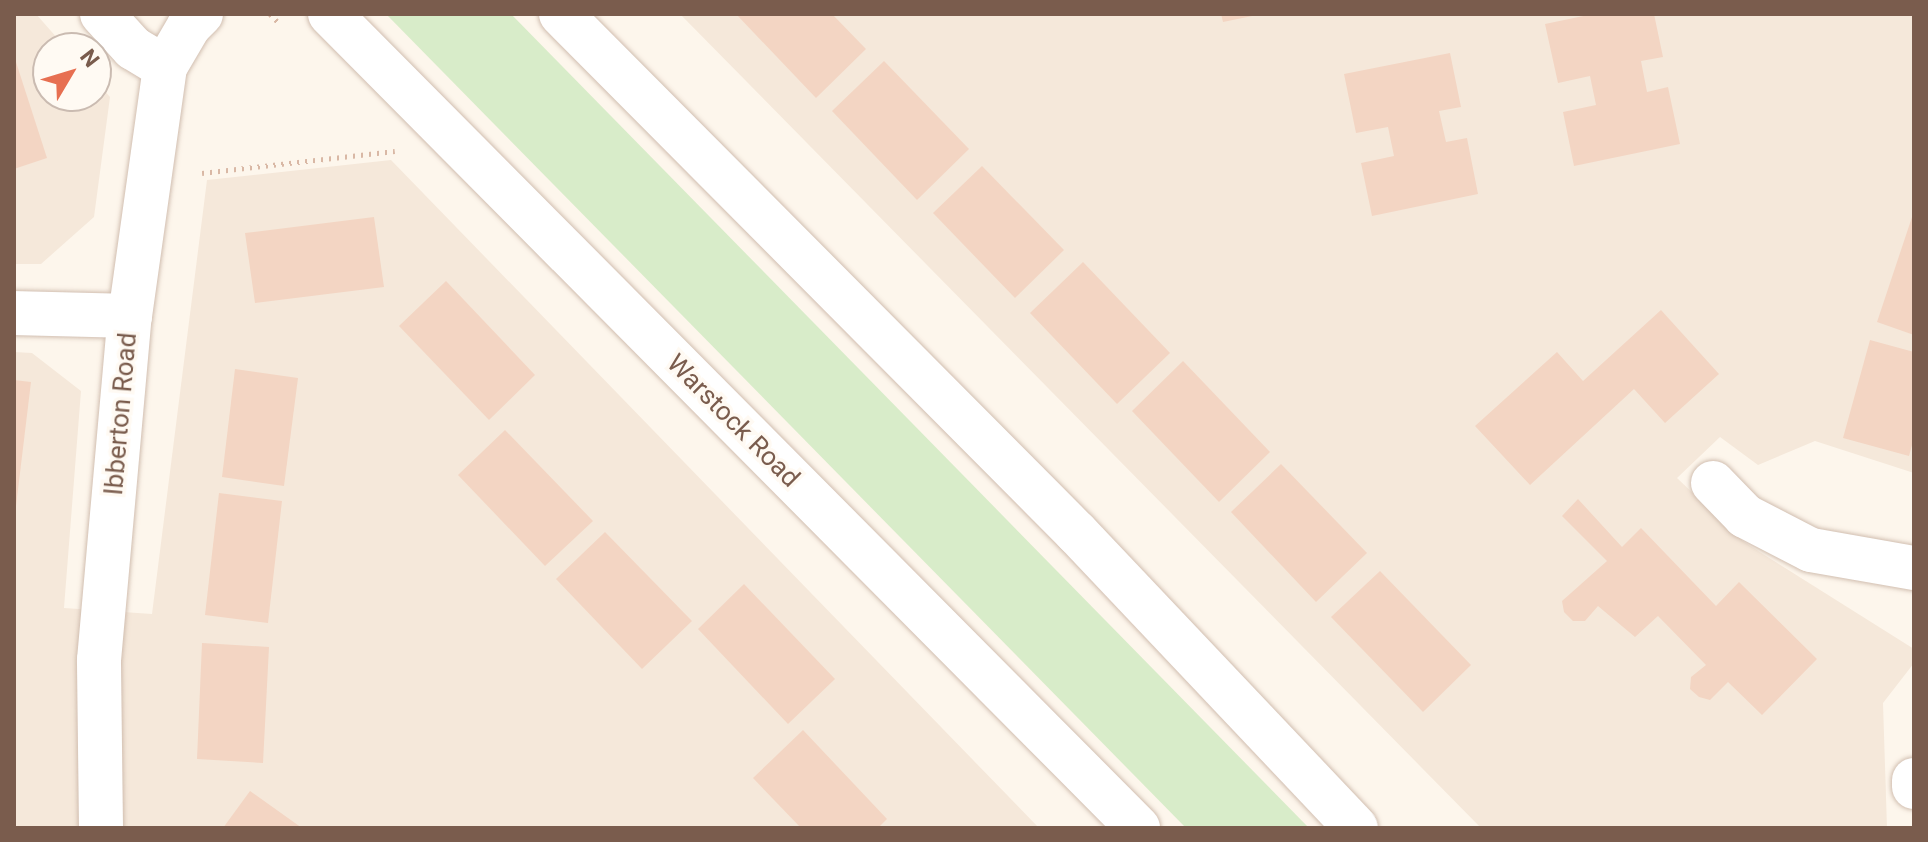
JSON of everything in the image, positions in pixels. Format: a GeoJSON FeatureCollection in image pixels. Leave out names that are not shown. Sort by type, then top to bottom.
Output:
{"type":"FeatureCollection","features":[{"type":"Feature","properties":{"kind":"street"},"geometry":{"type":"LineString","coordinates":[[102,14],[133,48],[165,67]]}},
{"type":"Feature","properties":{"kind":"street","name":"Ibberton Road"},"geometry":{"type":"LineString","coordinates":[[101,828],[99,660],[130,316],[165,67],[189,26],[201,14]]}},
{"type":"Feature","properties":{"kind":"street","name":"Warstock Road"},"geometry":{"type":"LineString","coordinates":[[330,14],[1138,828]]}},
{"type":"Feature","properties":{"kind":"street"},"geometry":{"type":"LineString","coordinates":[[561,14],[1077,533],[1356,828]]}},
{"type":"Feature","properties":{"kind":"street"},"geometry":{"type":"LineString","coordinates":[[14,313],[130,316]]}},
{"type":"Feature","properties":{"kind":"street"},"geometry":{"type":"LineString","coordinates":[[1713,483],[1745,516],[1811,550],[1914,568]]}},
{"type":"Feature","properties":{"kind":"street"},"geometry":{"type":"LineString","coordinates":[[1914,780],[1914,787]]}},
{"type":"Feature","properties":{"kind":"path"},"geometry":{"type":"LineString","coordinates":[[149,179],[404,150]]}},
{"type":"Feature","properties":{"kind":"shaded area"},"geometry":{"type":"Polygon","coordinates":[[[14,14],[36,14],[52,32],[32,32],[32,112],[108,112],[94,217],[41,264],[14,264],[14,14]]]}},
{"type":"Feature","properties":{"kind":"shaded area"},"geometry":{"type":"Polygon","coordinates":[[[680,14],[1914,14],[1914,473],[1815,441],[1758,465],[1720,437],[1677,478],[1744,542],[1914,649],[1914,663],[1883,703],[1887,828],[1481,828],[680,14]]]}},
{"type":"Feature","properties":{"kind":"shaded area"},"geometry":{"type":"Polygon","coordinates":[[[391,160],[1039,828],[14,828],[14,352],[32,353],[81,391],[64,608],[152,614],[207,180],[391,160]]]}},
{"type":"Feature","properties":{"kind":"green space"},"geometry":{"type":"Polygon","coordinates":[[[386,14],[511,14],[1309,828],[1186,828],[386,14]]]}},
{"type":"Feature","properties":{"kind":"building"},"geometry":{"type":"Polygon","coordinates":[[[736,14],[832,14],[866,49],[816,98],[736,14]]]}},
{"type":"Feature","properties":{"kind":"building"},"geometry":{"type":"Polygon","coordinates":[[[1221,14],[1257,14],[1257,15],[1223,22],[1221,14]]]}},
{"type":"Feature","properties":{"kind":"building"},"geometry":{"type":"Polygon","coordinates":[[[1593,14],[1654,14],[1663,57],[1641,61],[1647,92],[1668,87],[1680,144],[1574,166],[1563,112],[1596,105],[1590,76],[1558,83],[1545,24],[1593,14]]]}},
{"type":"Feature","properties":{"kind":"building"},"geometry":{"type":"Polygon","coordinates":[[[1450,53],[1461,107],[1439,111],[1446,142],[1467,138],[1478,194],[1372,216],[1361,163],[1394,156],[1388,127],[1356,133],[1344,74],[1450,53]]]}},
{"type":"Feature","properties":{"kind":"building"},"geometry":{"type":"Polygon","coordinates":[[[14,60],[47,158],[14,169],[14,60]]]}},
{"type":"Feature","properties":{"kind":"building"},"geometry":{"type":"Polygon","coordinates":[[[884,61],[969,149],[917,200],[832,111],[884,61]]]}},
{"type":"Feature","properties":{"kind":"building"},"geometry":{"type":"Polygon","coordinates":[[[982,166],[1064,250],[1015,298],[933,213],[982,166]]]}},
{"type":"Feature","properties":{"kind":"building"},"geometry":{"type":"Polygon","coordinates":[[[1914,214],[1914,335],[1877,322],[1914,214]]]}},
{"type":"Feature","properties":{"kind":"building"},"geometry":{"type":"Polygon","coordinates":[[[374,217],[384,287],[255,303],[245,233],[374,217]]]}},
{"type":"Feature","properties":{"kind":"building"},"geometry":{"type":"Polygon","coordinates":[[[1083,262],[1170,353],[1117,404],[1030,313],[1083,262]]]}},
{"type":"Feature","properties":{"kind":"building"},"geometry":{"type":"Polygon","coordinates":[[[446,281],[535,375],[489,420],[399,326],[446,281]]]}},
{"type":"Feature","properties":{"kind":"building"},"geometry":{"type":"Polygon","coordinates":[[[1661,310],[1719,374],[1665,423],[1634,389],[1530,485],[1475,426],[1557,352],[1583,381],[1661,310]]]}},
{"type":"Feature","properties":{"kind":"building"},"geometry":{"type":"Polygon","coordinates":[[[1870,340],[1914,352],[1914,438],[1909,456],[1843,438],[1870,340]]]}},
{"type":"Feature","properties":{"kind":"building"},"geometry":{"type":"Polygon","coordinates":[[[1183,361],[1270,452],[1219,502],[1132,411],[1183,361]]]}},
{"type":"Feature","properties":{"kind":"building"},"geometry":{"type":"Polygon","coordinates":[[[235,369],[298,378],[284,486],[222,477],[235,369]]]}},
{"type":"Feature","properties":{"kind":"building"},"geometry":{"type":"Polygon","coordinates":[[[14,380],[31,382],[16,506],[14,506],[14,380]]]}},
{"type":"Feature","properties":{"kind":"building"},"geometry":{"type":"Polygon","coordinates":[[[505,430],[593,521],[545,566],[458,475],[505,430]]]}},
{"type":"Feature","properties":{"kind":"building"},"geometry":{"type":"Polygon","coordinates":[[[1281,464],[1367,553],[1316,602],[1231,512],[1281,464]]]}},
{"type":"Feature","properties":{"kind":"building"},"geometry":{"type":"Polygon","coordinates":[[[219,493],[282,501],[268,623],[205,615],[219,493]]]}},
{"type":"Feature","properties":{"kind":"building"},"geometry":{"type":"Polygon","coordinates":[[[1578,499],[1622,547],[1641,528],[1716,606],[1739,582],[1817,659],[1762,715],[1728,682],[1710,700],[1699,697],[1690,689],[1691,677],[1706,665],[1658,616],[1635,637],[1598,606],[1585,621],[1573,621],[1564,612],[1562,601],[1607,561],[1562,516],[1578,499]]]}},
{"type":"Feature","properties":{"kind":"building"},"geometry":{"type":"Polygon","coordinates":[[[605,532],[692,621],[642,669],[556,579],[605,532]]]}},
{"type":"Feature","properties":{"kind":"building"},"geometry":{"type":"Polygon","coordinates":[[[1380,571],[1471,665],[1423,712],[1331,617],[1380,571]]]}},
{"type":"Feature","properties":{"kind":"building"},"geometry":{"type":"Polygon","coordinates":[[[744,584],[835,679],[788,724],[698,629],[744,584]]]}},
{"type":"Feature","properties":{"kind":"building"},"geometry":{"type":"Polygon","coordinates":[[[202,643],[269,647],[263,763],[197,759],[202,643]]]}},
{"type":"Feature","properties":{"kind":"building"},"geometry":{"type":"Polygon","coordinates":[[[803,730],[887,819],[878,828],[801,828],[753,778],[803,730]]]}},
{"type":"Feature","properties":{"kind":"building"},"geometry":{"type":"Polygon","coordinates":[[[250,791],[302,828],[223,828],[250,791]]]}}]}
